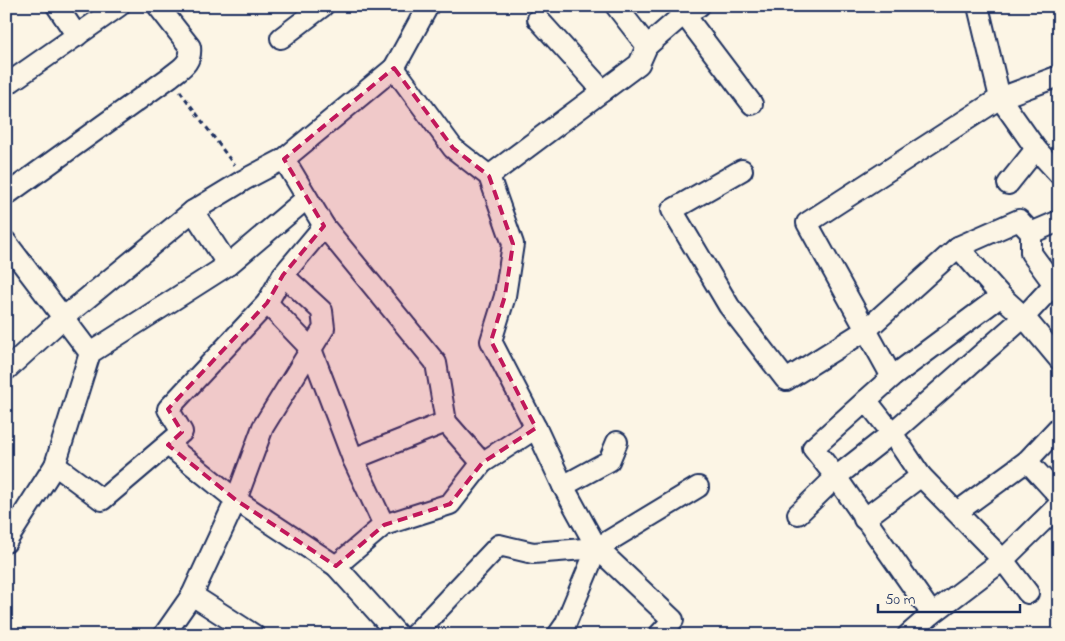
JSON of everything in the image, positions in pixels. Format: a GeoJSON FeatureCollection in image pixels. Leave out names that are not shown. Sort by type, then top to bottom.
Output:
{"type":"FeatureCollection","features":[{"type":"Feature","properties":{"kind":"street"},"geometry":{"type":"LineString","coordinates":[[57,6],[77,36]]}},
{"type":"Feature","properties":{"kind":"street"},"geometry":{"type":"LineString","coordinates":[[6,85],[119,6]]}},
{"type":"Feature","properties":{"kind":"street"},"geometry":{"type":"LineString","coordinates":[[6,196],[170,78],[188,61],[191,55],[190,47],[158,6]]}},
{"type":"Feature","properties":{"kind":"street"},"geometry":{"type":"LineString","coordinates":[[281,38],[323,6]]}},
{"type":"Feature","properties":{"kind":"street"},"geometry":{"type":"LineString","coordinates":[[6,370],[63,318],[193,211],[244,180],[284,159],[394,68],[428,6]]}},
{"type":"Feature","properties":{"kind":"street"},"geometry":{"type":"LineString","coordinates":[[616,6],[647,46]]}},
{"type":"Feature","properties":{"kind":"street"},"geometry":{"type":"LineString","coordinates":[[978,6],[1000,98],[1036,149],[1059,174]]}},
{"type":"Feature","properties":{"kind":"street"},"geometry":{"type":"LineString","coordinates":[[489,176],[639,64],[647,46],[692,10],[752,104]]}},
{"type":"Feature","properties":{"kind":"street"},"geometry":{"type":"LineString","coordinates":[[538,19],[603,91]]}},
{"type":"Feature","properties":{"kind":"street"},"geometry":{"type":"LineString","coordinates":[[394,68],[453,148],[489,176],[513,244],[505,296],[492,341],[563,486],[597,548],[673,620],[659,635]]}},
{"type":"Feature","properties":{"kind":"street"},"geometry":{"type":"LineString","coordinates":[[892,377],[807,223],[1000,98],[1059,76]]}},
{"type":"Feature","properties":{"kind":"street"},"geometry":{"type":"LineString","coordinates":[[1008,184],[1036,149]]}},
{"type":"Feature","properties":{"kind":"street"},"geometry":{"type":"LineString","coordinates":[[284,159],[324,226],[436,364],[446,422],[482,463]]}},
{"type":"Feature","properties":{"kind":"street"},"geometry":{"type":"LineString","coordinates":[[742,170],[672,210],[729,306],[786,380],[866,330],[958,248],[1019,220],[1031,232],[1031,253],[1056,281],[1024,317],[892,433],[836,477],[798,514]]}},
{"type":"Feature","properties":{"kind":"street"},"geometry":{"type":"LineString","coordinates":[[6,542],[55,465],[90,353],[228,264],[306,198]]}},
{"type":"Feature","properties":{"kind":"street"},"geometry":{"type":"LineString","coordinates":[[193,211],[228,264]]}},
{"type":"Feature","properties":{"kind":"street"},"geometry":{"type":"LineString","coordinates":[[1031,232],[1059,221]]}},
{"type":"Feature","properties":{"kind":"street"},"geometry":{"type":"LineString","coordinates":[[55,465],[102,500],[168,445],[182,432],[168,409],[267,303],[282,274],[324,226]]}},
{"type":"Feature","properties":{"kind":"street"},"geometry":{"type":"LineString","coordinates":[[958,248],[1001,296],[1024,317],[1059,359]]}},
{"type":"Feature","properties":{"kind":"street"},"geometry":{"type":"LineString","coordinates":[[10,255],[90,353]]}},
{"type":"Feature","properties":{"kind":"street"},"geometry":{"type":"LineString","coordinates":[[164,635],[192,595],[236,500],[263,427],[324,328],[322,311],[282,274]]}},
{"type":"Feature","properties":{"kind":"street"},"geometry":{"type":"LineString","coordinates":[[932,614],[836,477],[813,448],[892,377],[1001,296]]}},
{"type":"Feature","properties":{"kind":"street"},"geometry":{"type":"LineString","coordinates":[[267,303],[311,349],[353,459],[384,525]]}},
{"type":"Feature","properties":{"kind":"street"},"geometry":{"type":"LineString","coordinates":[[866,400],[892,433],[921,476],[1003,560],[1028,593]]}},
{"type":"Feature","properties":{"kind":"street"},"geometry":{"type":"LineString","coordinates":[[353,459],[446,422]]}},
{"type":"Feature","properties":{"kind":"street"},"geometry":{"type":"LineString","coordinates":[[957,512],[1027,460],[1059,426]]}},
{"type":"Feature","properties":{"kind":"street"},"geometry":{"type":"LineString","coordinates":[[336,566],[384,525],[450,504],[482,463],[536,428]]}},
{"type":"Feature","properties":{"kind":"street"},"geometry":{"type":"LineString","coordinates":[[563,486],[609,461],[617,442]]}},
{"type":"Feature","properties":{"kind":"street"},"geometry":{"type":"LineString","coordinates":[[168,445],[236,500],[336,566],[398,635]]}},
{"type":"Feature","properties":{"kind":"street"},"geometry":{"type":"LineString","coordinates":[[1027,460],[1059,496]]}},
{"type":"Feature","properties":{"kind":"street"},"geometry":{"type":"LineString","coordinates":[[864,519],[921,476]]}},
{"type":"Feature","properties":{"kind":"street"},"geometry":{"type":"LineString","coordinates":[[414,635],[499,545],[533,553],[597,548],[698,486]]}},
{"type":"Feature","properties":{"kind":"street"},"geometry":{"type":"LineString","coordinates":[[908,635],[932,614],[1003,560],[1059,505]]}},
{"type":"Feature","properties":{"kind":"street"},"geometry":{"type":"LineString","coordinates":[[558,635],[565,625],[597,548]]}},
{"type":"Feature","properties":{"kind":"street"},"geometry":{"type":"LineString","coordinates":[[192,595],[254,635]]}},
{"type":"Feature","properties":{"kind":"path"},"geometry":{"type":"LineString","coordinates":[[170,78],[244,180]]}},
{"type":"Feature","properties":{"kind":"highlighted area"},"geometry":{"type":"Polygon","coordinates":[[[394,68],[453,148],[489,176],[513,244],[505,296],[491,341],[536,428],[482,463],[450,504],[384,525],[336,566],[236,500],[168,445],[182,432],[168,409],[267,303],[283,275],[324,226],[284,159],[394,68]]]}}]}
